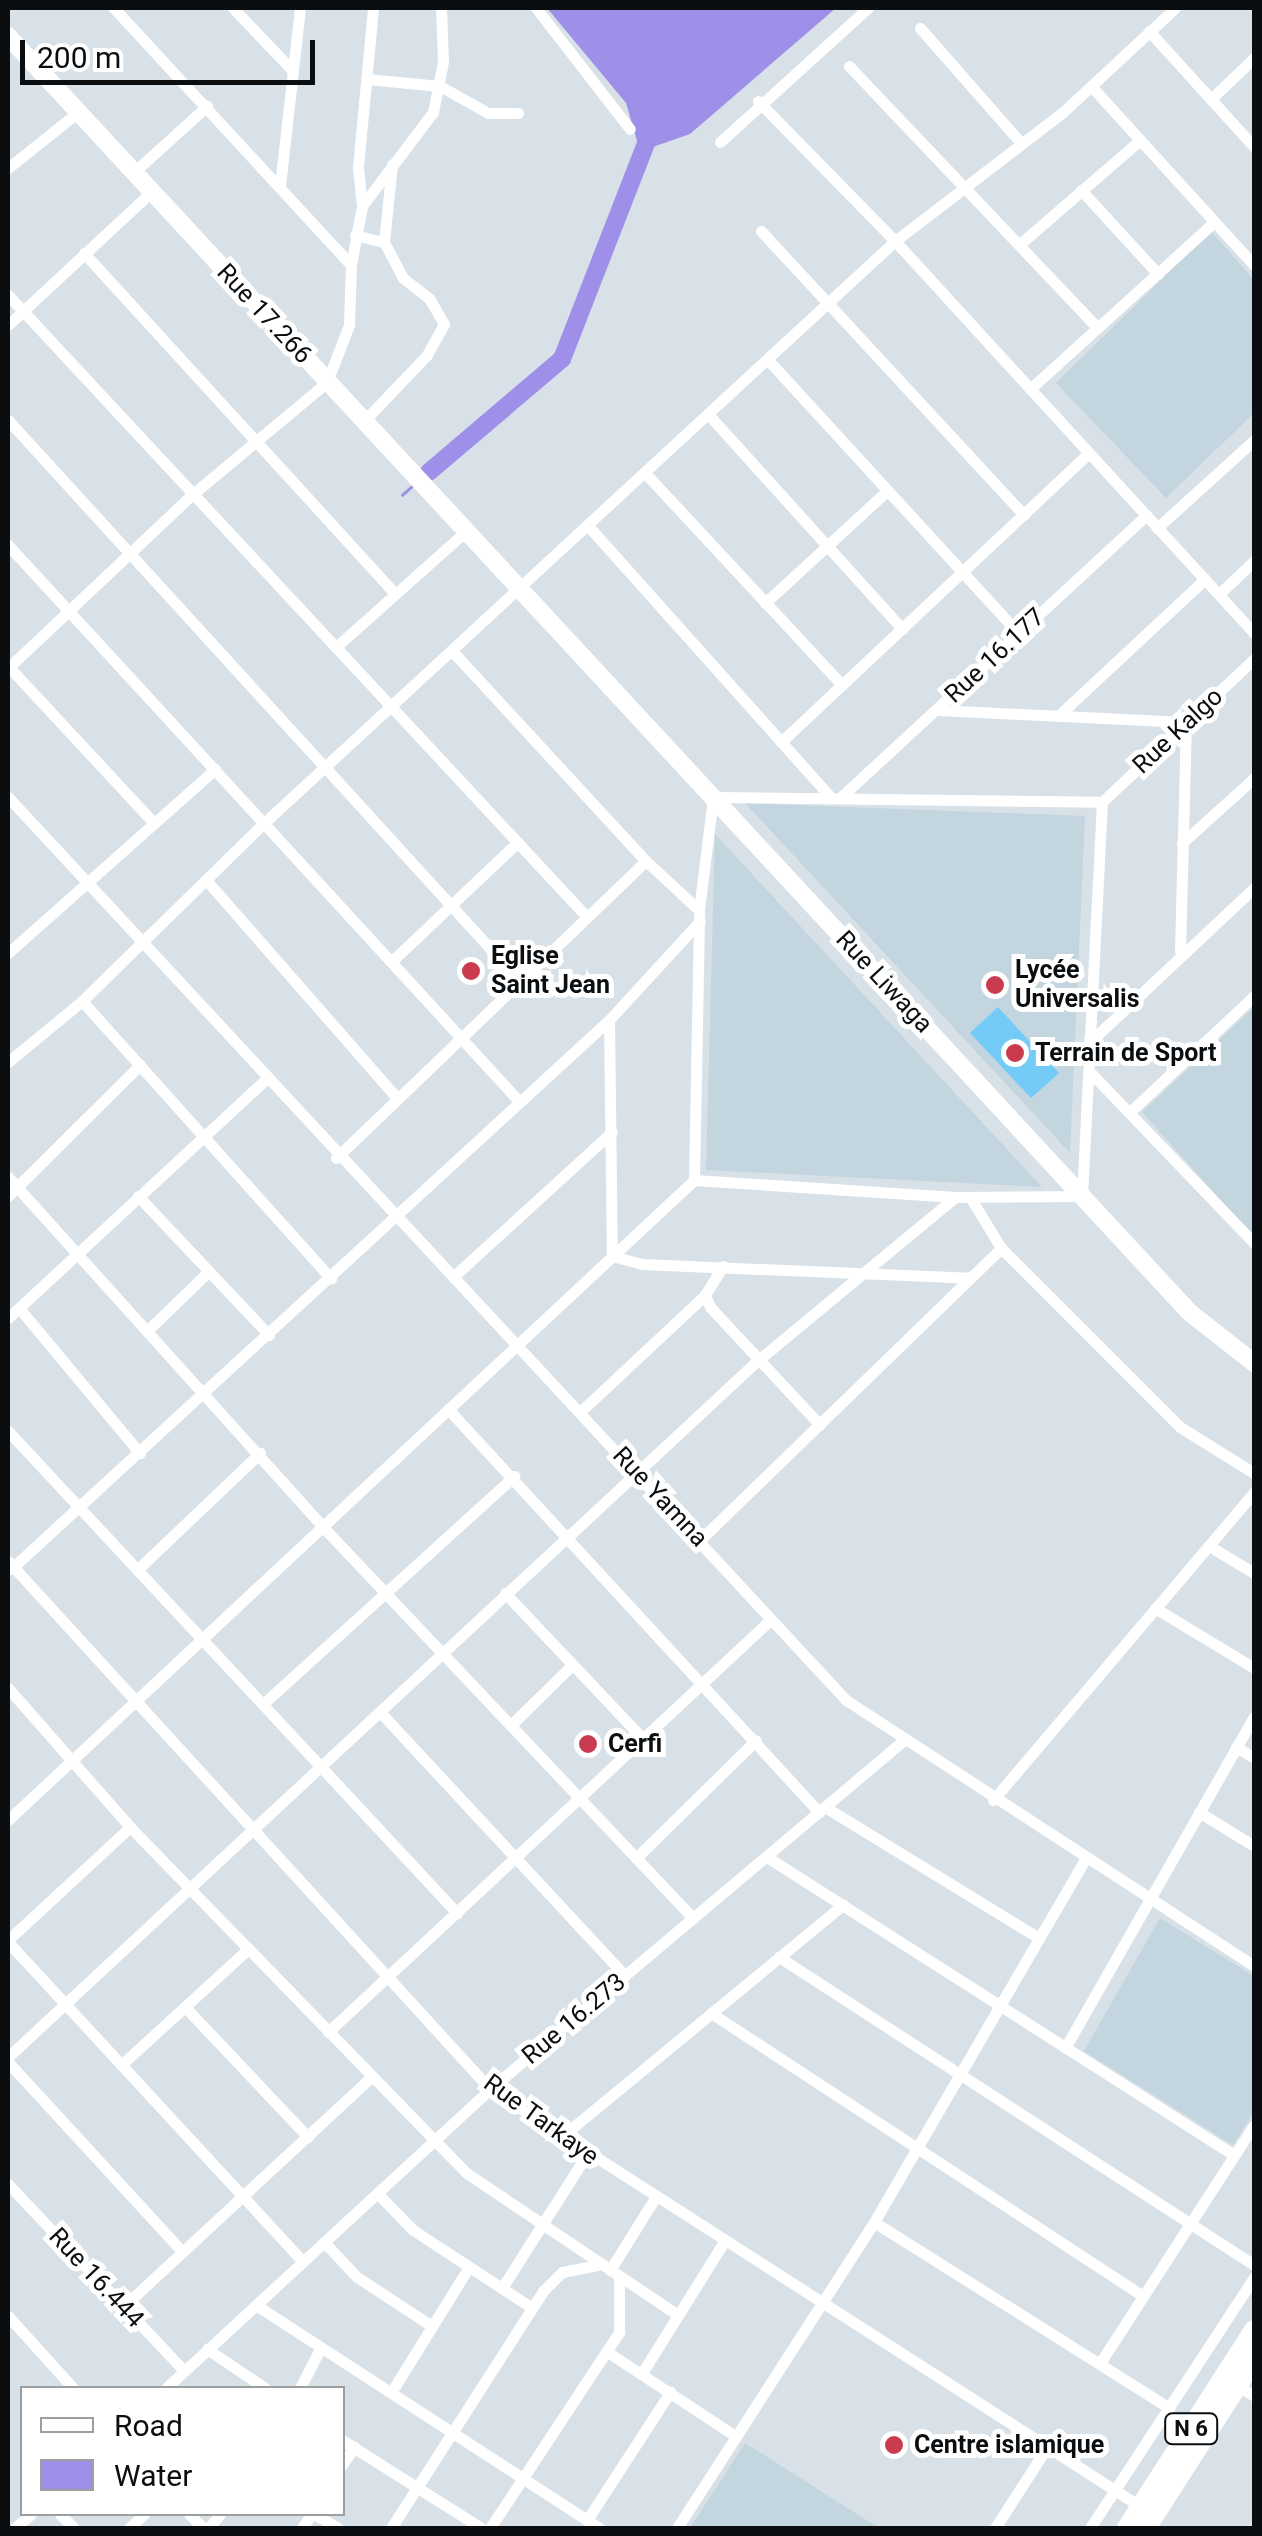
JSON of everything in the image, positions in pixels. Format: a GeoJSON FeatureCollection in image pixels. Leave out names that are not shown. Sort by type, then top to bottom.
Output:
{"type":"FeatureCollection","features":[{"type":"Feature","properties":{"kind":"main road","name":"Rue 17.266"},"geometry":{"type":"LineString","coordinates":[[8,36],[521,592]]}},
{"type":"Feature","properties":{"kind":"main road","name":"Rue Liwaga"},"geometry":{"type":"LineString","coordinates":[[521,592],[1200,1322],[1254,1363]]}},
{"type":"Feature","properties":{"kind":"main road","name":"N 6"},"geometry":{"type":"LineString","coordinates":[[1146,2528],[1243,2378],[1254,2330]]}},
{"type":"Feature","properties":{"kind":"main road","name":"N 6"},"geometry":{"type":"LineString","coordinates":[[1127,2528],[1243,2378]]}},
{"type":"Feature","properties":{"kind":"street"},"geometry":{"type":"LineString","coordinates":[[114,8],[351,265]]}},
{"type":"Feature","properties":{"kind":"street"},"geometry":{"type":"LineString","coordinates":[[233,8],[293,71]]}},
{"type":"Feature","properties":{"kind":"street"},"geometry":{"type":"LineString","coordinates":[[280,186],[300,8]]}},
{"type":"Feature","properties":{"kind":"street"},"geometry":{"type":"LineString","coordinates":[[362,206],[356,195],[373,8]]}},
{"type":"Feature","properties":{"kind":"street"},"geometry":{"type":"LineString","coordinates":[[154,822],[8,667],[194,493],[327,382],[349,325],[351,265],[362,206],[426,125],[440,86],[440,8]]}},
{"type":"Feature","properties":{"kind":"street"},"geometry":{"type":"LineString","coordinates":[[536,8],[630,129]]}},
{"type":"Feature","properties":{"kind":"street"},"geometry":{"type":"LineString","coordinates":[[720,142],[758,101],[868,8]]}},
{"type":"Feature","properties":{"kind":"street"},"geometry":{"type":"LineString","coordinates":[[8,1062],[82,1001],[264,822],[521,592],[895,241],[1022,144],[1175,8]]}},
{"type":"Feature","properties":{"kind":"street"},"geometry":{"type":"LineString","coordinates":[[920,28],[1022,144]]}},
{"type":"Feature","properties":{"kind":"street"},"geometry":{"type":"LineString","coordinates":[[1149,31],[1254,147]]}},
{"type":"Feature","properties":{"kind":"street"},"geometry":{"type":"LineString","coordinates":[[1211,99],[1254,58]]}},
{"type":"Feature","properties":{"kind":"street"},"geometry":{"type":"LineString","coordinates":[[849,66],[1097,327]]}},
{"type":"Feature","properties":{"kind":"street"},"geometry":{"type":"LineString","coordinates":[[367,79],[440,86],[488,113],[518,113]]}},
{"type":"Feature","properties":{"kind":"street"},"geometry":{"type":"LineString","coordinates":[[1090,86],[1254,265]]}},
{"type":"Feature","properties":{"kind":"street"},"geometry":{"type":"LineString","coordinates":[[758,101],[895,241],[1254,633]]}},
{"type":"Feature","properties":{"kind":"street"},"geometry":{"type":"LineString","coordinates":[[133,173],[207,106]]}},
{"type":"Feature","properties":{"kind":"street"},"geometry":{"type":"LineString","coordinates":[[8,168],[77,113]]}},
{"type":"Feature","properties":{"kind":"street"},"geometry":{"type":"LineString","coordinates":[[1020,244],[1140,140]]}},
{"type":"Feature","properties":{"kind":"street"},"geometry":{"type":"LineString","coordinates":[[363,422],[427,355],[444,328],[433,302],[404,278],[384,242],[392,164]]}},
{"type":"Feature","properties":{"kind":"street"},"geometry":{"type":"LineString","coordinates":[[1081,190],[1158,274]]}},
{"type":"Feature","properties":{"kind":"street"},"geometry":{"type":"LineString","coordinates":[[8,325],[151,192]]}},
{"type":"Feature","properties":{"kind":"street"},"geometry":{"type":"LineString","coordinates":[[1030,389],[1214,222]]}},
{"type":"Feature","properties":{"kind":"street"},"geometry":{"type":"LineString","coordinates":[[761,230],[1024,515]]}},
{"type":"Feature","properties":{"kind":"street"},"geometry":{"type":"LineString","coordinates":[[355,235],[384,242]]}},
{"type":"Feature","properties":{"kind":"street"},"geometry":{"type":"LineString","coordinates":[[84,252],[394,592]]}},
{"type":"Feature","properties":{"kind":"street"},"geometry":{"type":"LineString","coordinates":[[8,296],[586,916]]}},
{"type":"Feature","properties":{"kind":"street"},"geometry":{"type":"LineString","coordinates":[[769,361],[1018,634]]}},
{"type":"Feature","properties":{"kind":"street"},"geometry":{"type":"LineString","coordinates":[[708,414],[902,629]]}},
{"type":"Feature","properties":{"kind":"street"},"geometry":{"type":"LineString","coordinates":[[8,420],[330,766],[519,980]]}},
{"type":"Feature","properties":{"kind":"street"},"geometry":{"type":"LineString","coordinates":[[1157,528],[1254,440]]}},
{"type":"Feature","properties":{"kind":"street"},"geometry":{"type":"LineString","coordinates":[[781,742],[1089,454]]}},
{"type":"Feature","properties":{"kind":"street"},"geometry":{"type":"LineString","coordinates":[[646,474],[842,685]]}},
{"type":"Feature","properties":{"kind":"street"},"geometry":{"type":"LineString","coordinates":[[766,602],[886,491]]}},
{"type":"Feature","properties":{"kind":"street","name":"Rue 16.177"},"geometry":{"type":"LineString","coordinates":[[836,796],[938,710],[1146,515]]}},
{"type":"Feature","properties":{"kind":"street"},"geometry":{"type":"LineString","coordinates":[[590,528],[781,742],[836,796]]}},
{"type":"Feature","properties":{"kind":"street"},"geometry":{"type":"LineString","coordinates":[[336,646],[465,532]]}},
{"type":"Feature","properties":{"kind":"street"},"geometry":{"type":"LineString","coordinates":[[8,545],[518,1100]]}},
{"type":"Feature","properties":{"kind":"street"},"geometry":{"type":"LineString","coordinates":[[1218,594],[1254,561]]}},
{"type":"Feature","properties":{"kind":"street"},"geometry":{"type":"LineString","coordinates":[[1058,716],[1205,579]]}},
{"type":"Feature","properties":{"kind":"street"},"geometry":{"type":"LineString","coordinates":[[453,652],[646,862],[700,915]]}},
{"type":"Feature","properties":{"kind":"street","name":"Rue Kalgo"},"geometry":{"type":"LineString","coordinates":[[1102,802],[1254,659]]}},
{"type":"Feature","properties":{"kind":"street"},"geometry":{"type":"LineString","coordinates":[[938,710],[1186,722],[1180,952]]}},
{"type":"Feature","properties":{"kind":"street"},"geometry":{"type":"LineString","coordinates":[[8,953],[215,768]]}},
{"type":"Feature","properties":{"kind":"street"},"geometry":{"type":"LineString","coordinates":[[1182,843],[1254,778]]}},
{"type":"Feature","properties":{"kind":"street","name":"Rue Yamna"},"geometry":{"type":"LineString","coordinates":[[8,797],[142,938],[336,1158],[518,1344],[701,1539],[769,1621],[846,1700],[993,1800],[1254,1966]]}},
{"type":"Feature","properties":{"kind":"street"},"geometry":{"type":"LineString","coordinates":[[8,1820],[694,1180],[700,915],[713,797],[1102,802],[1082,1196],[956,1197],[694,1180]]}},
{"type":"Feature","properties":{"kind":"street"},"geometry":{"type":"LineString","coordinates":[[392,961],[518,842]]}},
{"type":"Feature","properties":{"kind":"street"},"geometry":{"type":"LineString","coordinates":[[336,1158],[459,1034],[646,862]]}},
{"type":"Feature","properties":{"kind":"street"},"geometry":{"type":"LineString","coordinates":[[208,881],[395,1096]]}},
{"type":"Feature","properties":{"kind":"street"},"geometry":{"type":"LineString","coordinates":[[1092,1040],[1180,952],[1254,889]]}},
{"type":"Feature","properties":{"kind":"street"},"geometry":{"type":"LineString","coordinates":[[9,1567],[207,1394],[518,1100],[609,1020],[700,915]]}},
{"type":"Feature","properties":{"kind":"street"},"geometry":{"type":"LineString","coordinates":[[8,931],[18,943]]}},
{"type":"Feature","properties":{"kind":"street"},"geometry":{"type":"LineString","coordinates":[[1131,1111],[1254,996]]}},
{"type":"Feature","properties":{"kind":"street"},"geometry":{"type":"LineString","coordinates":[[82,1001],[331,1279]]}},
{"type":"Feature","properties":{"kind":"street"},"geometry":{"type":"LineString","coordinates":[[609,1020],[612,1256]]}},
{"type":"Feature","properties":{"kind":"street"},"geometry":{"type":"LineString","coordinates":[[13,1192],[140,1065]]}},
{"type":"Feature","properties":{"kind":"street"},"geometry":{"type":"LineString","coordinates":[[1090,1072],[1254,1243]]}},
{"type":"Feature","properties":{"kind":"street"},"geometry":{"type":"LineString","coordinates":[[8,1318],[266,1080]]}},
{"type":"Feature","properties":{"kind":"street"},"geometry":{"type":"LineString","coordinates":[[454,1277],[612,1132]]}},
{"type":"Feature","properties":{"kind":"street"},"geometry":{"type":"LineString","coordinates":[[8,1176],[13,1192],[77,1251],[322,1526],[444,1650],[693,1918]]}},
{"type":"Feature","properties":{"kind":"street"},"geometry":{"type":"LineString","coordinates":[[138,1196],[269,1336]]}},
{"type":"Feature","properties":{"kind":"street"},"geometry":{"type":"LineString","coordinates":[[182,2251],[8,2059],[190,1885],[568,1534],[639,1474],[757,1360],[856,1274],[956,1197]]}},
{"type":"Feature","properties":{"kind":"street"},"geometry":{"type":"LineString","coordinates":[[970,1197],[1001,1248],[1180,1427],[1254,1473]]}},
{"type":"Feature","properties":{"kind":"street"},"geometry":{"type":"LineString","coordinates":[[701,1539],[1001,1248]]}},
{"type":"Feature","properties":{"kind":"street"},"geometry":{"type":"LineString","coordinates":[[612,1256],[723,1266],[970,1278]]}},
{"type":"Feature","properties":{"kind":"street"},"geometry":{"type":"LineString","coordinates":[[580,1412],[705,1294],[723,1266]]}},
{"type":"Feature","properties":{"kind":"street"},"geometry":{"type":"LineString","coordinates":[[149,1330],[208,1271]]}},
{"type":"Feature","properties":{"kind":"street"},"geometry":{"type":"LineString","coordinates":[[705,1294],[757,1360],[820,1424]]}},
{"type":"Feature","properties":{"kind":"street"},"geometry":{"type":"LineString","coordinates":[[18,1308],[140,1453]]}},
{"type":"Feature","properties":{"kind":"street"},"geometry":{"type":"LineString","coordinates":[[448,1409],[822,1809],[1039,1938]]}},
{"type":"Feature","properties":{"kind":"street"},"geometry":{"type":"LineString","coordinates":[[8,1430],[458,1914]]}},
{"type":"Feature","properties":{"kind":"street"},"geometry":{"type":"LineString","coordinates":[[136,1570],[260,1453]]}},
{"type":"Feature","properties":{"kind":"street"},"geometry":{"type":"LineString","coordinates":[[264,1703],[514,1476]]}},
{"type":"Feature","properties":{"kind":"street"},"geometry":{"type":"LineString","coordinates":[[993,1800],[1254,1492]]}},
{"type":"Feature","properties":{"kind":"street"},"geometry":{"type":"LineString","coordinates":[[1209,1546],[1254,1572]]}},
{"type":"Feature","properties":{"kind":"street","name":"Rue Tarkaye"},"geometry":{"type":"LineString","coordinates":[[9,1567],[136,1700],[490,2090],[1141,2507]]}},
{"type":"Feature","properties":{"kind":"street"},"geometry":{"type":"LineString","coordinates":[[505,1593],[642,1738]]}},
{"type":"Feature","properties":{"kind":"street"},"geometry":{"type":"LineString","coordinates":[[1155,1608],[1254,1668]]}},
{"type":"Feature","properties":{"kind":"street"},"geometry":{"type":"LineString","coordinates":[[328,2032],[769,1621]]}},
{"type":"Feature","properties":{"kind":"street"},"geometry":{"type":"LineString","coordinates":[[513,1723],[572,1666]]}},
{"type":"Feature","properties":{"kind":"street"},"geometry":{"type":"LineString","coordinates":[[8,1688],[130,1827],[434,2142],[542,2228],[678,2315]]}},
{"type":"Feature","properties":{"kind":"street"},"geometry":{"type":"LineString","coordinates":[[380,1712],[625,1976]]}},
{"type":"Feature","properties":{"kind":"street"},"geometry":{"type":"LineString","coordinates":[[1065,2048],[1254,1717]]}},
{"type":"Feature","properties":{"kind":"street"},"geometry":{"type":"LineString","coordinates":[[636,1858],[756,1740]]}},
{"type":"Feature","properties":{"kind":"street","name":"Rue 16.273"},"geometry":{"type":"LineString","coordinates":[[168,2386],[490,2090],[904,1740]]}},
{"type":"Feature","properties":{"kind":"street"},"geometry":{"type":"LineString","coordinates":[[1236,1747],[1254,1758]]}},
{"type":"Feature","properties":{"kind":"street"},"geometry":{"type":"LineString","coordinates":[[1199,1812],[1254,1846]]}},
{"type":"Feature","properties":{"kind":"street"},"geometry":{"type":"LineString","coordinates":[[130,1827],[8,1941],[303,2262]]}},
{"type":"Feature","properties":{"kind":"street"},"geometry":{"type":"LineString","coordinates":[[767,1857],[1234,2155]]}},
{"type":"Feature","properties":{"kind":"street"},"geometry":{"type":"LineString","coordinates":[[677,2528],[734,2435],[824,2304],[1085,1859]]}},
{"type":"Feature","properties":{"kind":"street"},"geometry":{"type":"LineString","coordinates":[[560,2138],[843,1906]]}},
{"type":"Feature","properties":{"kind":"street"},"geometry":{"type":"LineString","coordinates":[[121,2065],[249,1948]]}},
{"type":"Feature","properties":{"kind":"street"},"geometry":{"type":"LineString","coordinates":[[779,1957],[1254,2265]]}},
{"type":"Feature","properties":{"kind":"street"},"geometry":{"type":"LineString","coordinates":[[185,2007],[308,2138]]}},
{"type":"Feature","properties":{"kind":"street"},"geometry":{"type":"LineString","coordinates":[[711,2013],[1143,2296]]}},
{"type":"Feature","properties":{"kind":"street"},"geometry":{"type":"LineString","coordinates":[[124,2306],[370,2077]]}},
{"type":"Feature","properties":{"kind":"street"},"geometry":{"type":"LineString","coordinates":[[1100,2363],[1254,2124]]}},
{"type":"Feature","properties":{"kind":"street"},"geometry":{"type":"LineString","coordinates":[[502,2288],[587,2154]]}},
{"type":"Feature","properties":{"kind":"street","name":"Rue 16.444"},"geometry":{"type":"LineString","coordinates":[[8,2184],[184,2371]]}},
{"type":"Feature","properties":{"kind":"street"},"geometry":{"type":"LineString","coordinates":[[378,2194],[413,2230],[532,2308]]}},
{"type":"Feature","properties":{"kind":"street"},"geometry":{"type":"LineString","coordinates":[[490,2528],[622,2325],[609,2271],[655,2198]]}},
{"type":"Feature","properties":{"kind":"street"},"geometry":{"type":"LineString","coordinates":[[874,2222],[1169,2408]]}},
{"type":"Feature","properties":{"kind":"street"},"geometry":{"type":"LineString","coordinates":[[324,2242],[362,2280],[432,2326]]}},
{"type":"Feature","properties":{"kind":"street"},"geometry":{"type":"LineString","coordinates":[[642,2372],[724,2242]]}},
{"type":"Feature","properties":{"kind":"street"},"geometry":{"type":"LineString","coordinates":[[392,2392],[469,2268]]}},
{"type":"Feature","properties":{"kind":"street"},"geometry":{"type":"LineString","coordinates":[[391,2528],[532,2308],[562,2272],[609,2271]]}},
{"type":"Feature","properties":{"kind":"street"},"geometry":{"type":"LineString","coordinates":[[1090,2528],[1254,2277]]}},
{"type":"Feature","properties":{"kind":"street"},"geometry":{"type":"LineString","coordinates":[[256,2304],[600,2528]]}},
{"type":"Feature","properties":{"kind":"street"},"geometry":{"type":"LineString","coordinates":[[8,2316],[71,2386]]}},
{"type":"Feature","properties":{"kind":"street"},"geometry":{"type":"LineString","coordinates":[[301,2386],[321,2347]]}},
{"type":"Feature","properties":{"kind":"street"},"geometry":{"type":"LineString","coordinates":[[207,2349],[246,2384]]}},
{"type":"Feature","properties":{"kind":"street"},"geometry":{"type":"LineString","coordinates":[[606,2351],[734,2435]]}},
{"type":"Feature","properties":{"kind":"street"},"geometry":{"type":"LineString","coordinates":[[587,2520],[670,2392]]}},
{"type":"Feature","properties":{"kind":"street"},"geometry":{"type":"LineString","coordinates":[[348,2443],[481,2528]]}},
{"type":"Feature","properties":{"kind":"street"},"geometry":{"type":"LineString","coordinates":[[1016,2528],[998,2524],[1047,2447]]}},
{"type":"Feature","properties":{"kind":"shaded area"},"geometry":{"type":"Polygon","coordinates":[[[1211,231],[1254,280],[1254,413],[1166,498],[1056,383],[1211,231]]]}},
{"type":"Feature","properties":{"kind":"shaded area","name":"Lycée Universalis"},"geometry":{"type":"Polygon","coordinates":[[[745,803],[1085,816],[1070,1153],[745,803]]]}},
{"type":"Feature","properties":{"kind":"shaded area"},"geometry":{"type":"Polygon","coordinates":[[[715,834],[1042,1187],[706,1170],[715,834]]]}},
{"type":"Feature","properties":{"kind":"shaded area","name":"Terrain de Sport"},"geometry":{"type":"Polygon","coordinates":[[[998,1007],[1059,1073],[1031,1098],[970,1033],[998,1007]]]}},
{"type":"Feature","properties":{"kind":"shaded area"},"geometry":{"type":"Polygon","coordinates":[[[1254,1007],[1254,1237],[1142,1112],[1254,1007]]]}},
{"type":"Feature","properties":{"kind":"shaded area"},"geometry":{"type":"Polygon","coordinates":[[[1160,1918],[1254,1976],[1254,2111],[1233,2145],[1084,2051],[1160,1918]]]}},
{"type":"Feature","properties":{"kind":"shaded area"},"geometry":{"type":"Polygon","coordinates":[[[745,2443],[879,2528],[690,2528],[745,2443]]]}},
{"type":"Feature","properties":{"kind":"water"},"geometry":{"type":"Polygon","coordinates":[[[547,8],[836,8],[690,134],[647,149],[638,144],[626,103],[547,8]]]}},
{"type":"Feature","properties":{"kind":"waterway"},"geometry":{"type":"LineString","coordinates":[[429,472],[562,359],[653,126]]}},
{"type":"Feature","properties":{"kind":"waterway"},"geometry":{"type":"LineString","coordinates":[[402,495],[411,487]]}},
{"type":"Feature","properties":{"kind":"place","name":"Eglise Saint Jean"},"geometry":{"type":"Point","coordinates":[471,971]}},
{"type":"Feature","properties":{"kind":"place","name":"Lycée Universalis"},"geometry":{"type":"Point","coordinates":[995,985]}},
{"type":"Feature","properties":{"kind":"place","name":"Terrain de Sport"},"geometry":{"type":"Point","coordinates":[1015,1053]}},
{"type":"Feature","properties":{"kind":"place","name":"Cerfi"},"geometry":{"type":"Point","coordinates":[588,1744]}},
{"type":"Feature","properties":{"kind":"place","name":"Centre islamique"},"geometry":{"type":"Point","coordinates":[894,2445]}}]}
